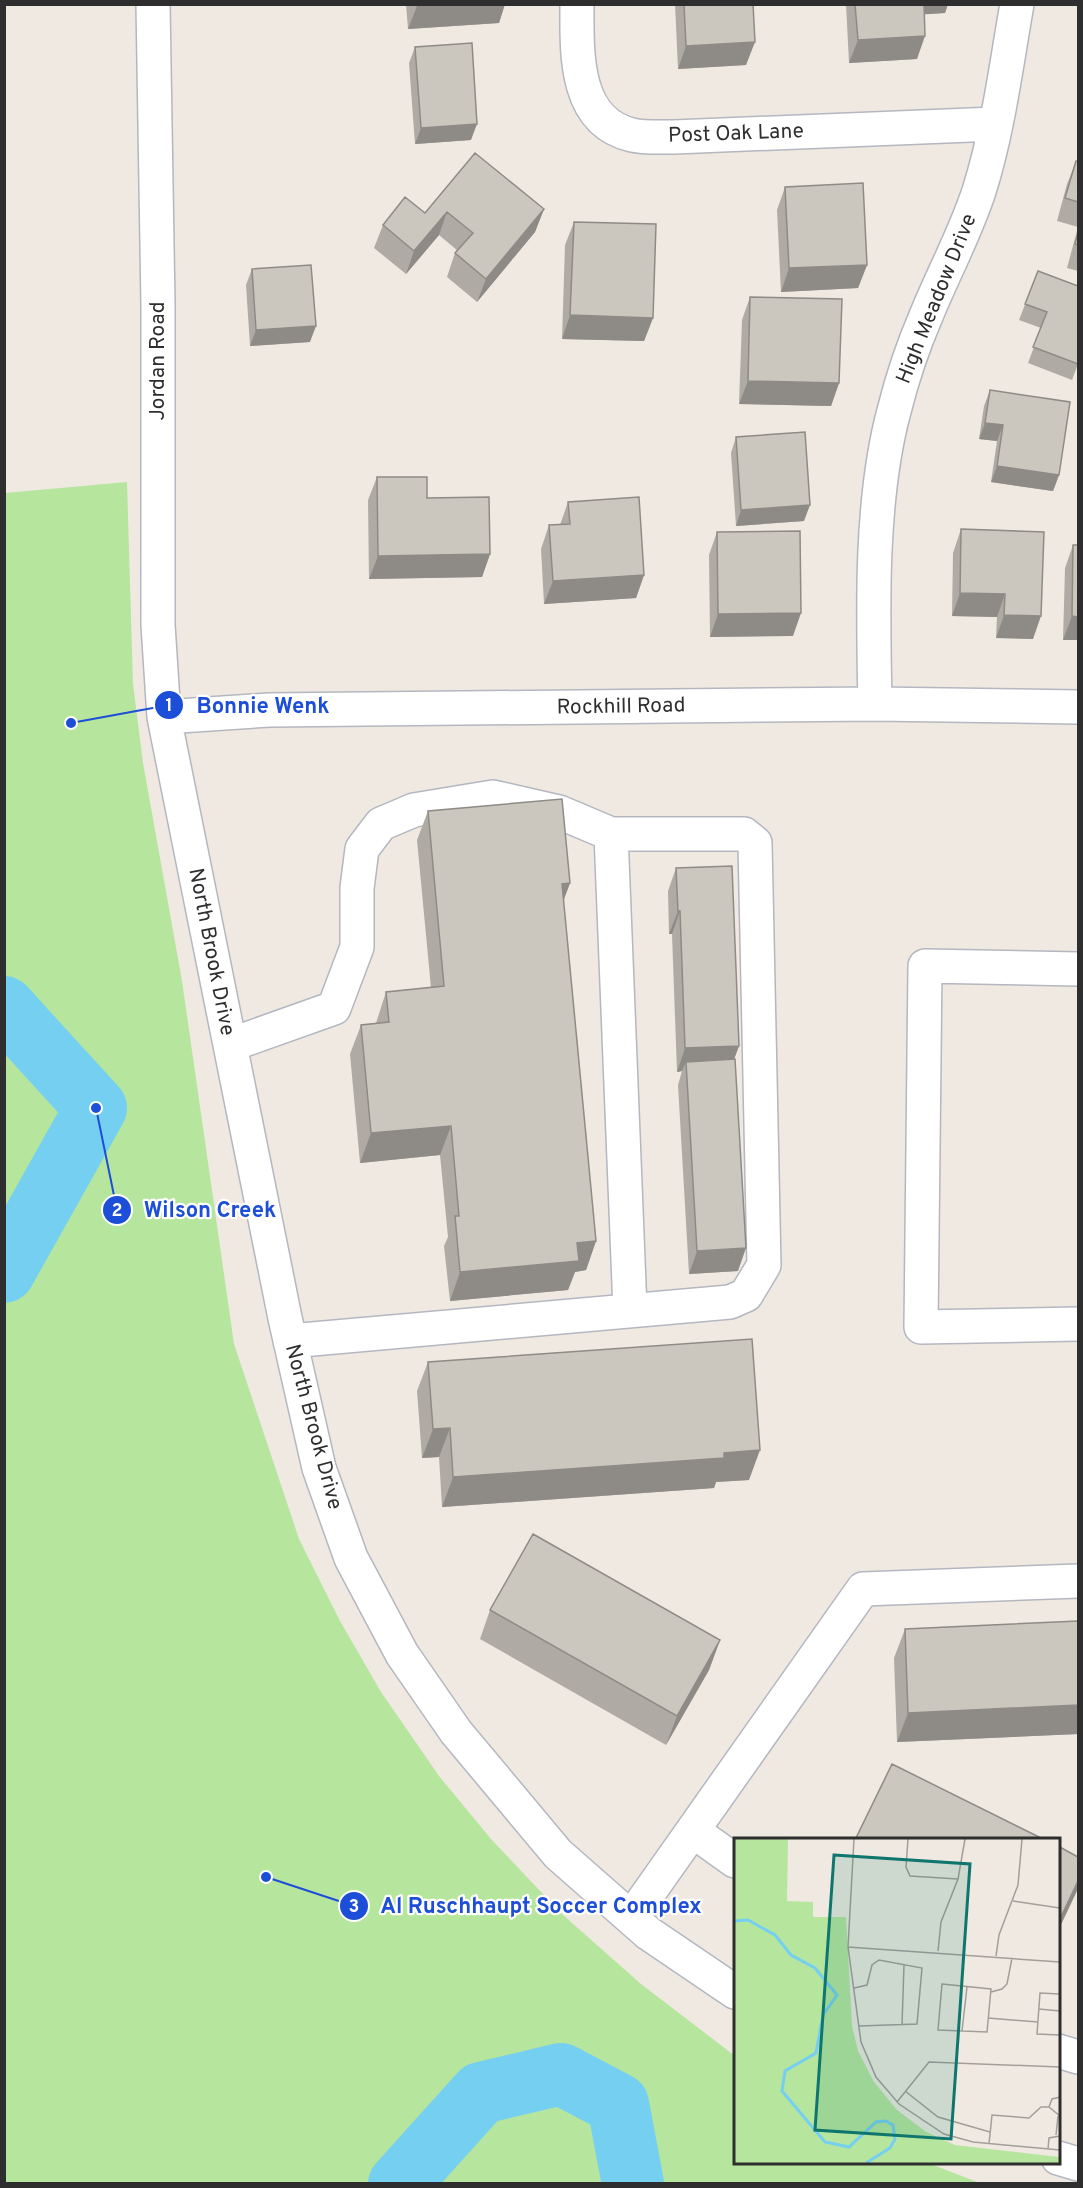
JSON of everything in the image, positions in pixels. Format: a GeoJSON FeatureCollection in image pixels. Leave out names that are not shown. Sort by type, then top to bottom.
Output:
{"type":"FeatureCollection","features":[{"type":"Feature","properties":{"kind":"street","name":"Jordan Road"},"geometry":{"type":"LineString","coordinates":[[153,4],[158,305],[158,625],[164,717]]}},
{"type":"Feature","properties":{"kind":"street","name":"Post Oak Lane"},"geometry":{"type":"LineString","coordinates":[[577,4],[577,51],[582,88],[591,106],[603,120],[614,128],[632,135],[674,137],[995,124]]}},
{"type":"Feature","properties":{"kind":"street","name":"High Meadow Drive"},"geometry":{"type":"LineString","coordinates":[[875,704],[873,603],[876,547],[893,412],[922,326],[969,219],[995,124],[1017,4]]}},
{"type":"Feature","properties":{"kind":"street","name":"Rockhill Road"},"geometry":{"type":"LineString","coordinates":[[164,717],[269,710],[875,704],[1078,707]]}},
{"type":"Feature","properties":{"kind":"street","name":"North Brook Drive"},"geometry":{"type":"LineString","coordinates":[[164,717],[290,1341],[319,1468],[347,1547],[402,1654],[456,1732],[558,1854],[648,1932],[734,1991]]}},
{"type":"Feature","properties":{"kind":"street"},"geometry":{"type":"LineString","coordinates":[[230,1046],[334,1008],[357,947],[357,888],[362,849],[381,824],[414,810],[493,797],[560,812],[611,834],[744,834],[755,843],[764,1266],[746,1295],[730,1302],[290,1341]]}},
{"type":"Feature","properties":{"kind":"street"},"geometry":{"type":"LineString","coordinates":[[611,834],[630,1311]]}},
{"type":"Feature","properties":{"kind":"street"},"geometry":{"type":"LineString","coordinates":[[1078,969],[925,966],[921,1328],[1078,1324]]}},
{"type":"Feature","properties":{"kind":"street"},"geometry":{"type":"LineString","coordinates":[[631,1918],[863,1589],[1078,1581]]}},
{"type":"Feature","properties":{"kind":"street"},"geometry":{"type":"LineString","coordinates":[[693,1831],[734,1860]]}},
{"type":"Feature","properties":{"kind":"street"},"geometry":{"type":"LineString","coordinates":[[1059,2051],[1078,2057]]}},
{"type":"Feature","properties":{"kind":"street"},"geometry":{"type":"LineString","coordinates":[[1059,2158],[1078,2164]]}},
{"type":"Feature","properties":{"kind":"green space"},"geometry":{"type":"Polygon","coordinates":[[[127,482],[133,684],[143,763],[182,981],[234,1344],[299,1539],[340,1621],[381,1692],[439,1776],[491,1839],[562,1914],[641,1984],[734,2055],[734,2164],[931,2164],[980,2183],[5,2183],[5,493],[127,482]]]}},
{"type":"Feature","properties":{"kind":"building"},"geometry":{"type":"Polygon","coordinates":[[[416,4],[441,4],[417,6],[416,4]]]}},
{"type":"Feature","properties":{"kind":"building"},"geometry":{"type":"Polygon","coordinates":[[[684,4],[753,4],[755,42],[686,46],[684,4]]]}},
{"type":"Feature","properties":{"kind":"building"},"geometry":{"type":"Polygon","coordinates":[[[855,4],[924,4],[925,36],[858,40],[855,4]]]}},
{"type":"Feature","properties":{"kind":"building"},"geometry":{"type":"Polygon","coordinates":[[[472,43],[477,124],[421,128],[415,47],[472,43]]]}},
{"type":"Feature","properties":{"kind":"building"},"geometry":{"type":"Polygon","coordinates":[[[475,153],[544,209],[486,279],[455,253],[473,233],[447,212],[414,251],[383,225],[405,197],[425,213],[475,153]]]}},
{"type":"Feature","properties":{"kind":"building"},"geometry":{"type":"Polygon","coordinates":[[[1076,161],[1078,161],[1078,202],[1065,198],[1076,161]]]}},
{"type":"Feature","properties":{"kind":"building"},"geometry":{"type":"Polygon","coordinates":[[[863,183],[867,265],[789,268],[785,187],[863,183]]]}},
{"type":"Feature","properties":{"kind":"building"},"geometry":{"type":"Polygon","coordinates":[[[574,222],[656,224],[653,318],[570,315],[574,222]]]}},
{"type":"Feature","properties":{"kind":"building"},"geometry":{"type":"Polygon","coordinates":[[[311,265],[316,326],[256,330],[252,269],[311,265]]]}},
{"type":"Feature","properties":{"kind":"building"},"geometry":{"type":"Polygon","coordinates":[[[1038,271],[1078,286],[1078,364],[1033,347],[1047,312],[1025,304],[1038,271]]]}},
{"type":"Feature","properties":{"kind":"building"},"geometry":{"type":"Polygon","coordinates":[[[750,297],[842,299],[839,383],[748,381],[750,297]]]}},
{"type":"Feature","properties":{"kind":"building"},"geometry":{"type":"Polygon","coordinates":[[[990,390],[1070,402],[1059,475],[997,466],[1003,425],[985,423],[990,390]]]}},
{"type":"Feature","properties":{"kind":"building"},"geometry":{"type":"Polygon","coordinates":[[[805,432],[810,505],[741,510],[736,437],[805,432]]]}},
{"type":"Feature","properties":{"kind":"building"},"geometry":{"type":"Polygon","coordinates":[[[377,477],[427,477],[427,498],[489,497],[490,554],[378,556],[377,477]]]}},
{"type":"Feature","properties":{"kind":"building"},"geometry":{"type":"Polygon","coordinates":[[[639,497],[644,575],[553,581],[549,525],[570,524],[568,502],[639,497]]]}},
{"type":"Feature","properties":{"kind":"building"},"geometry":{"type":"Polygon","coordinates":[[[961,529],[1044,532],[1041,616],[1004,615],[1005,594],[960,593],[961,529]]]}},
{"type":"Feature","properties":{"kind":"building"},"geometry":{"type":"Polygon","coordinates":[[[800,531],[801,613],[718,614],[717,532],[800,531]]]}},
{"type":"Feature","properties":{"kind":"building"},"geometry":{"type":"Polygon","coordinates":[[[1073,545],[1078,545],[1078,617],[1072,616],[1073,545]]]}},
{"type":"Feature","properties":{"kind":"building"},"geometry":{"type":"Polygon","coordinates":[[[562,799],[570,883],[562,884],[596,1241],[577,1243],[579,1261],[460,1272],[455,1216],[459,1216],[451,1126],[371,1133],[361,1025],[389,1022],[386,992],[444,986],[428,811],[562,799]]]}},
{"type":"Feature","properties":{"kind":"building"},"geometry":{"type":"Polygon","coordinates":[[[732,866],[739,1046],[685,1048],[680,911],[678,911],[676,868],[732,866]]]}},
{"type":"Feature","properties":{"kind":"building"},"geometry":{"type":"Polygon","coordinates":[[[735,1059],[746,1248],[697,1251],[686,1062],[735,1059]]]}},
{"type":"Feature","properties":{"kind":"building"},"geometry":{"type":"Polygon","coordinates":[[[752,1339],[760,1450],[724,1453],[724,1458],[453,1477],[450,1428],[433,1429],[428,1362],[752,1339]]]}},
{"type":"Feature","properties":{"kind":"building"},"geometry":{"type":"Polygon","coordinates":[[[533,1534],[720,1640],[677,1716],[490,1610],[533,1534]]]}},
{"type":"Feature","properties":{"kind":"building"},"geometry":{"type":"Polygon","coordinates":[[[1078,1621],[1078,1705],[908,1713],[905,1629],[1078,1621]]]}},
{"type":"Feature","properties":{"kind":"building"},"geometry":{"type":"Polygon","coordinates":[[[892,1764],[1041,1838],[856,1838],[892,1764]]]}},
{"type":"Feature","properties":{"kind":"building"},"geometry":{"type":"Polygon","coordinates":[[[1059,1847],[1078,1857],[1078,1881],[1059,1921],[1059,1847]]]}},
{"type":"Feature","properties":{"kind":"waterway"},"geometry":{"type":"LineString","coordinates":[[4,1007],[96,1108],[4,1272]]}},
{"type":"Feature","properties":{"kind":"waterway"},"geometry":{"type":"LineString","coordinates":[[399,2184],[481,2093],[561,2074],[618,2104],[633,2184]]}},
{"type":"Feature","properties":{"kind":"place","name":"Bonnie Wenk"},"geometry":{"type":"Point","coordinates":[71,723]}},
{"type":"Feature","properties":{"kind":"place","name":"Wilson Creek"},"geometry":{"type":"Point","coordinates":[96,1108]}},
{"type":"Feature","properties":{"kind":"place","name":"Al Ruschhaupt Soccer Complex"},"geometry":{"type":"Point","coordinates":[266,1877]}}]}
